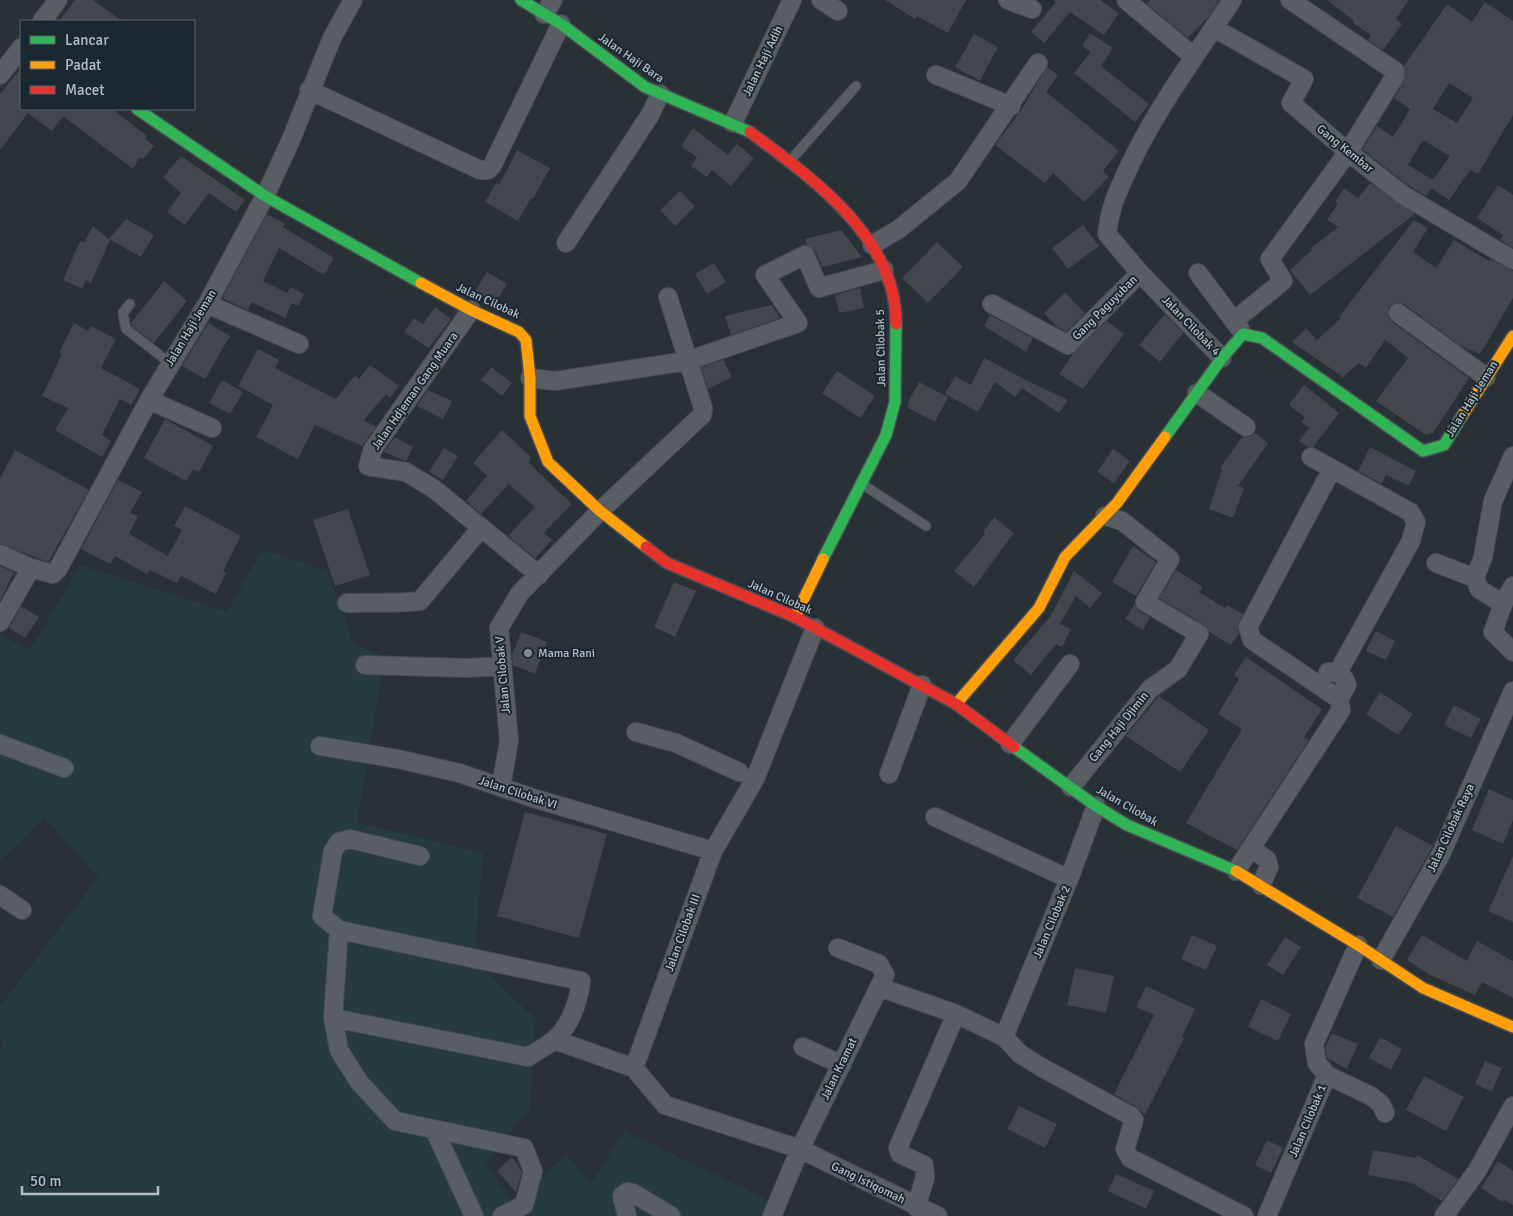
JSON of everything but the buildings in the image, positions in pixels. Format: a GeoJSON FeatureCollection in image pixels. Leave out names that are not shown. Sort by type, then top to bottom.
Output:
{"type":"FeatureCollection","features":[{"type":"Feature","properties":{"kind":"street"},"geometry":{"type":"LineString","coordinates":[[43,20],[58,0]]}},
{"type":"Feature","properties":{"kind":"street","name":"Jalan Haji Jeman"},"geometry":{"type":"LineString","coordinates":[[31,568],[53,574],[58,569],[149,400],[207,304],[265,196],[290,142],[309,90],[332,38],[353,0]]}},
{"type":"Feature","properties":{"kind":"street","name":"Jalan Haji Bara"},"geometry":{"type":"LineString","coordinates":[[521,0],[549,7],[561,24],[645,87],[733,123]]}},
{"type":"Feature","properties":{"kind":"street","name":"Jalan Haji Adih"},"geometry":{"type":"LineString","coordinates":[[733,123],[792,0]]}},
{"type":"Feature","properties":{"kind":"street"},"geometry":{"type":"LineString","coordinates":[[821,0],[838,11]]}},
{"type":"Feature","properties":{"kind":"street"},"geometry":{"type":"LineString","coordinates":[[1008,0],[1032,10]]}},
{"type":"Feature","properties":{"kind":"street"},"geometry":{"type":"LineString","coordinates":[[1126,0],[1193,56]]}},
{"type":"Feature","properties":{"kind":"street","name":"Jalan Cilobak 4"},"geometry":{"type":"LineString","coordinates":[[956,704],[1039,608],[1065,557],[1118,503],[1222,358],[1140,273],[1107,234],[1110,209],[1144,133],[1193,56],[1232,0]]}},
{"type":"Feature","properties":{"kind":"street"},"geometry":{"type":"LineString","coordinates":[[1222,358],[1239,327],[1283,281],[1270,259],[1348,152],[1396,72],[1290,0]]}},
{"type":"Feature","properties":{"kind":"street"},"geometry":{"type":"LineString","coordinates":[[309,90],[480,170],[488,170],[492,166],[561,24]]}},
{"type":"Feature","properties":{"kind":"street","name":"Gang Kembar"},"geometry":{"type":"LineString","coordinates":[[1214,28],[1304,79],[1291,103],[1348,152],[1403,195],[1513,260]]}},
{"type":"Feature","properties":{"kind":"street"},"geometry":{"type":"LineString","coordinates":[[0,75],[20,49]]}},
{"type":"Feature","properties":{"kind":"street"},"geometry":{"type":"LineString","coordinates":[[872,245],[899,229],[958,181],[1011,106],[1038,63]]}},
{"type":"Feature","properties":{"kind":"street"},"geometry":{"type":"LineString","coordinates":[[936,75],[1011,106]]}},
{"type":"Feature","properties":{"kind":"street"},"geometry":{"type":"LineString","coordinates":[[566,243],[650,115],[660,94]]}},
{"type":"Feature","properties":{"kind":"street","name":"Jalan Cilobak"},"geometry":{"type":"LineString","coordinates":[[138,110],[265,196],[471,310],[519,332],[526,340],[530,378],[530,416],[548,462],[600,511],[667,563],[816,628],[922,685],[956,704],[1096,806],[1150,836],[1236,871],[1382,960],[1423,988],[1513,1027]]}},
{"type":"Feature","properties":{"kind":"street","name":"Jalan Cilobak 5"},"geometry":{"type":"LineString","coordinates":[[733,123],[789,162],[839,205],[872,245],[884,270],[896,308],[895,402],[886,435],[860,483],[795,618]]}},
{"type":"Feature","properties":{"kind":"street"},"geometry":{"type":"LineString","coordinates":[[530,378],[555,381],[687,360],[798,323],[765,275],[806,255],[819,288],[884,270]]}},
{"type":"Feature","properties":{"kind":"street","name":"Gang Paguyuban"},"geometry":{"type":"LineString","coordinates":[[992,304],[1068,345],[1140,273]]}},
{"type":"Feature","properties":{"kind":"street"},"geometry":{"type":"LineString","coordinates":[[1198,273],[1239,327]]}},
{"type":"Feature","properties":{"kind":"street"},"geometry":{"type":"LineString","coordinates":[[668,297],[687,360]]}},
{"type":"Feature","properties":{"kind":"street"},"geometry":{"type":"LineString","coordinates":[[207,304],[299,344]]}},
{"type":"Feature","properties":{"kind":"street","name":"Jalan Hdjeman Gang Muara"},"geometry":{"type":"LineString","coordinates":[[471,310],[372,449],[368,466],[406,472],[434,488],[481,528]]}},
{"type":"Feature","properties":{"kind":"street"},"geometry":{"type":"LineString","coordinates":[[1398,313],[1486,377]]}},
{"type":"Feature","properties":{"kind":"street","name":"Jalan Haji Jeman"},"geometry":{"type":"LineString","coordinates":[[1239,327],[1262,338],[1424,451],[1444,445],[1513,336]]}},
{"type":"Feature","properties":{"kind":"street","name":"Jalan Cilobak V"},"geometry":{"type":"LineString","coordinates":[[501,787],[509,741],[499,628],[520,593],[600,511],[702,415],[703,408],[687,360]]}},
{"type":"Feature","properties":{"kind":"street"},"geometry":{"type":"LineString","coordinates":[[1197,393],[1246,427]]}},
{"type":"Feature","properties":{"kind":"street"},"geometry":{"type":"LineString","coordinates":[[149,400],[212,428]]}},
{"type":"Feature","properties":{"kind":"street"},"geometry":{"type":"LineString","coordinates":[[1502,604],[1479,589],[1475,578],[1483,557],[1493,501],[1513,456]]}},
{"type":"Feature","properties":{"kind":"street"},"geometry":{"type":"LineString","coordinates":[[1311,457],[1410,512],[1416,522],[1411,541],[1338,672]]}},
{"type":"Feature","properties":{"kind":"street"},"geometry":{"type":"LineString","coordinates":[[1236,871],[1341,710],[1339,699],[1252,640],[1248,627],[1332,468]]}},
{"type":"Feature","properties":{"kind":"street","name":"Gang Haji Djimin"},"geometry":{"type":"LineString","coordinates":[[1071,787],[1150,689],[1178,669],[1199,634],[1145,602],[1170,558],[1122,521],[1105,516]]}},
{"type":"Feature","properties":{"kind":"street"},"geometry":{"type":"LineString","coordinates":[[347,602],[420,601],[481,528],[539,575]]}},
{"type":"Feature","properties":{"kind":"street"},"geometry":{"type":"LineString","coordinates":[[0,554],[31,568],[0,622]]}},
{"type":"Feature","properties":{"kind":"street"},"geometry":{"type":"LineString","coordinates":[[1436,563],[1475,578]]}},
{"type":"Feature","properties":{"kind":"street"},"geometry":{"type":"LineString","coordinates":[[1513,586],[1502,604],[1493,632],[1513,652]]}},
{"type":"Feature","properties":{"kind":"street","name":"Jalan Cilobak III"},"geometry":{"type":"LineString","coordinates":[[634,1068],[713,851],[816,628]]}},
{"type":"Feature","properties":{"kind":"street"},"geometry":{"type":"LineString","coordinates":[[1010,744],[1070,664]]}},
{"type":"Feature","properties":{"kind":"street"},"geometry":{"type":"LineString","coordinates":[[375,665],[467,668],[502,666]]}},
{"type":"Feature","properties":{"kind":"street"},"geometry":{"type":"LineString","coordinates":[[1317,683],[1328,672],[1338,672],[1344,678],[1347,685],[1345,692],[1339,699]]}},
{"type":"Feature","properties":{"kind":"street"},"geometry":{"type":"LineString","coordinates":[[889,774],[922,685]]}},
{"type":"Feature","properties":{"kind":"street","name":"Jalan Cilobak Raya"},"geometry":{"type":"LineString","coordinates":[[1382,960],[1441,854],[1513,691]]}},
{"type":"Feature","properties":{"kind":"street"},"geometry":{"type":"LineString","coordinates":[[636,732],[676,743],[748,776]]}},
{"type":"Feature","properties":{"kind":"street"},"geometry":{"type":"LineString","coordinates":[[0,744],[64,768]]}},
{"type":"Feature","properties":{"kind":"street","name":"Jalan Cilobak VI"},"geometry":{"type":"LineString","coordinates":[[320,746],[459,774],[713,851]]}},
{"type":"Feature","properties":{"kind":"street","name":"Jalan Cilobak 2"},"geometry":{"type":"LineString","coordinates":[[1004,1037],[1069,879],[1096,806]]}},
{"type":"Feature","properties":{"kind":"street"},"geometry":{"type":"LineString","coordinates":[[934,817],[1069,879]]}},
{"type":"Feature","properties":{"kind":"street"},"geometry":{"type":"LineString","coordinates":[[333,1018],[528,1057],[555,1040],[563,1030],[579,998],[581,980],[339,930],[322,916],[333,852],[339,842],[350,839],[420,856]]}},
{"type":"Feature","properties":{"kind":"street"},"geometry":{"type":"LineString","coordinates":[[1252,848],[1267,860],[1269,868],[1261,885]]}},
{"type":"Feature","properties":{"kind":"street"},"geometry":{"type":"LineString","coordinates":[[0,895],[22,910]]}},
{"type":"Feature","properties":{"kind":"street"},"geometry":{"type":"LineString","coordinates":[[339,930],[333,1018],[339,1050],[358,1082],[396,1122],[524,1148],[533,1172],[524,1205],[502,1216]]}},
{"type":"Feature","properties":{"kind":"street","name":"Jalan Cilobak 1"},"geometry":{"type":"LineString","coordinates":[[1267,1216],[1327,1075],[1317,1063],[1314,1044],[1358,945]]}},
{"type":"Feature","properties":{"kind":"street","name":"Jalan Kramat"},"geometry":{"type":"LineString","coordinates":[[772,1216],[800,1149],[885,975],[879,964],[838,948]]}},
{"type":"Feature","properties":{"kind":"street"},"geometry":{"type":"LineString","coordinates":[[879,987],[956,1014],[1004,1037],[1020,1054],[1131,1116],[1134,1120],[1125,1149],[1130,1158],[1221,1211],[1244,1216]]}},
{"type":"Feature","properties":{"kind":"street"},"geometry":{"type":"LineString","coordinates":[[916,1207],[925,1178],[924,1165],[900,1154],[898,1148],[956,1014]]}},
{"type":"Feature","properties":{"kind":"street"},"geometry":{"type":"LineString","coordinates":[[555,1040],[634,1068],[665,1105],[800,1149]]}},
{"type":"Feature","properties":{"kind":"street"},"geometry":{"type":"LineString","coordinates":[[803,1047],[842,1065]]}},
{"type":"Feature","properties":{"kind":"street"},"geometry":{"type":"LineString","coordinates":[[1327,1075],[1371,1096],[1381,1104],[1385,1113]]}},
{"type":"Feature","properties":{"kind":"street"},"geometry":{"type":"LineString","coordinates":[[1444,1216],[1477,1171],[1513,1106]]}},
{"type":"Feature","properties":{"kind":"street"},"geometry":{"type":"LineString","coordinates":[[434,1129],[474,1216]]}},
{"type":"Feature","properties":{"kind":"street","name":"Gang Istiqomah"},"geometry":{"type":"LineString","coordinates":[[800,1149],[916,1207],[938,1216]]}},
{"type":"Feature","properties":{"kind":"street"},"geometry":{"type":"LineString","coordinates":[[627,1216],[622,1196],[627,1192],[633,1193],[671,1216]]}},
{"type":"Feature","properties":{"kind":"lane"},"geometry":{"type":"LineString","coordinates":[[789,162],[856,86]]}},
{"type":"Feature","properties":{"kind":"lane"},"geometry":{"type":"LineString","coordinates":[[130,304],[123,313],[126,329],[170,363]]}},
{"type":"Feature","properties":{"kind":"lane"},"geometry":{"type":"LineString","coordinates":[[860,483],[926,526]]}},
{"type":"Feature","properties":{"kind":"green space"},"geometry":{"type":"Polygon","coordinates":[[[262,549],[327,571],[354,644],[385,656],[357,822],[483,853],[474,961],[536,1019],[530,1107],[486,1163],[511,1203],[566,1155],[591,1183],[624,1131],[781,1206],[776,1216],[0,1216],[0,1049],[4,1042],[0,1039],[0,1006],[98,877],[44,817],[20,843],[0,860],[0,636],[30,650],[80,565],[227,612],[262,549]]]}},
{"type":"Feature","properties":{"kind":"traffic: fast"},"geometry":{"type":"LineString","coordinates":[[521,0],[561,24],[645,87],[750,132]]}},
{"type":"Feature","properties":{"kind":"traffic: fast"},"geometry":{"type":"LineString","coordinates":[[138,110],[265,196],[421,283]]}},
{"type":"Feature","properties":{"kind":"traffic: fast"},"geometry":{"type":"LineString","coordinates":[[823,559],[886,435],[895,402],[896,324]]}},
{"type":"Feature","properties":{"kind":"traffic: fast"},"geometry":{"type":"LineString","coordinates":[[1165,437],[1222,358],[1243,334],[1262,338],[1423,451],[1444,445],[1462,416]]}},
{"type":"Feature","properties":{"kind":"traffic: fast"},"geometry":{"type":"LineString","coordinates":[[1014,747],[1096,806],[1127,825],[1236,871]]}},
{"type":"Feature","properties":{"kind":"traffic: slow"},"geometry":{"type":"LineString","coordinates":[[421,283],[471,310],[519,332],[526,340],[530,378],[530,416],[548,462],[600,511],[646,547]]}},
{"type":"Feature","properties":{"kind":"traffic: slow"},"geometry":{"type":"LineString","coordinates":[[1462,416],[1513,336]]}},
{"type":"Feature","properties":{"kind":"traffic: slow"},"geometry":{"type":"LineString","coordinates":[[956,704],[1039,608],[1065,557],[1117,503],[1165,437]]}},
{"type":"Feature","properties":{"kind":"traffic: slow"},"geometry":{"type":"LineString","coordinates":[[795,617],[823,559]]}},
{"type":"Feature","properties":{"kind":"traffic: slow"},"geometry":{"type":"LineString","coordinates":[[1236,871],[1358,945],[1423,988],[1513,1027]]}},
{"type":"Feature","properties":{"kind":"traffic: jam"},"geometry":{"type":"LineString","coordinates":[[750,132],[824,190],[847,213],[867,238],[882,264],[893,293],[896,324]]}},
{"type":"Feature","properties":{"kind":"traffic: jam"},"geometry":{"type":"LineString","coordinates":[[646,547],[667,563],[795,617],[956,704],[1014,747]]}},
{"type":"Feature","properties":{"kind":"place","name":"Mama Rani"},"geometry":{"type":"Point","coordinates":[528,653]}}]}
